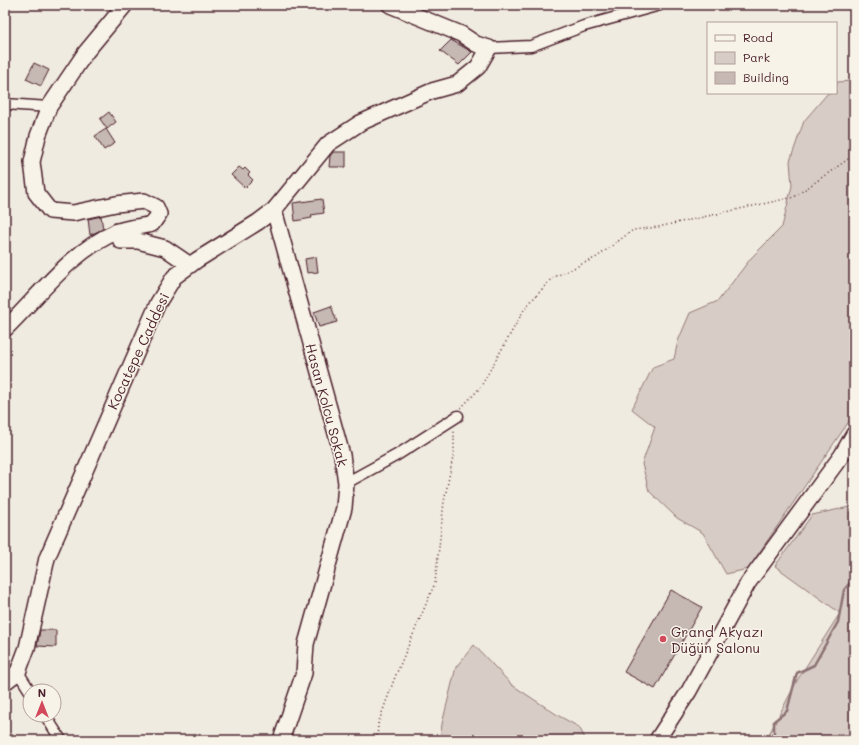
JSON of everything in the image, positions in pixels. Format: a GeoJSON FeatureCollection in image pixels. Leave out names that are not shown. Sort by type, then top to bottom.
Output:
{"type":"FeatureCollection","features":[{"type":"Feature","properties":{"kind":"main road"},"geometry":{"type":"LineString","coordinates":[[5,329],[68,265],[90,245],[117,231],[152,224],[159,214],[156,207],[144,201],[116,204],[73,213],[50,211],[36,193],[32,162],[38,136],[49,107],[86,52],[125,5]]}},
{"type":"Feature","properties":{"kind":"main road"},"geometry":{"type":"LineString","coordinates":[[390,5],[461,34],[476,44],[488,48]]}},
{"type":"Feature","properties":{"kind":"main road","name":"Kocatepe Caddesi"},"geometry":{"type":"LineString","coordinates":[[18,672],[27,648],[47,558],[158,303],[174,277],[274,210],[328,144],[360,123],[432,91],[457,84],[478,67],[488,48]]}},
{"type":"Feature","properties":{"kind":"main road","name":"Hasan Kolcu Sokak"},"geometry":{"type":"LineString","coordinates":[[274,210],[342,455],[346,483],[344,508],[306,644],[304,673],[281,740]]}},
{"type":"Feature","properties":{"kind":"main road"},"geometry":{"type":"LineString","coordinates":[[117,231],[121,241],[138,241],[165,248],[190,265]]}},
{"type":"Feature","properties":{"kind":"main road"},"geometry":{"type":"LineString","coordinates":[[657,740],[689,691],[748,583],[842,455],[854,434]]}},
{"type":"Feature","properties":{"kind":"main road"},"geometry":{"type":"LineString","coordinates":[[5,682],[18,672]]}},
{"type":"Feature","properties":{"kind":"street"},"geometry":{"type":"LineString","coordinates":[[488,48],[531,46],[584,26],[660,5]]}},
{"type":"Feature","properties":{"kind":"street"},"geometry":{"type":"LineString","coordinates":[[5,104],[49,107]]}},
{"type":"Feature","properties":{"kind":"street"},"geometry":{"type":"LineString","coordinates":[[346,483],[397,455],[458,416]]}},
{"type":"Feature","properties":{"kind":"street"},"geometry":{"type":"LineString","coordinates":[[18,672],[25,683]]}},
{"type":"Feature","properties":{"kind":"street"},"geometry":{"type":"LineString","coordinates":[[50,723],[61,740]]}},
{"type":"Feature","properties":{"kind":"path"},"geometry":{"type":"LineString","coordinates":[[378,740],[378,724],[393,684],[436,583],[444,502],[454,452],[454,428],[460,408],[480,388],[525,308],[552,278],[597,257],[633,230],[658,227],[794,197],[854,155]]}},
{"type":"Feature","properties":{"kind":"green space"},"geometry":{"type":"Polygon","coordinates":[[[854,81],[854,414],[748,569],[726,574],[703,533],[677,518],[649,491],[642,464],[655,427],[632,409],[653,367],[674,359],[678,341],[690,313],[718,301],[751,258],[782,227],[792,186],[790,161],[804,121],[827,94],[837,94],[837,82],[854,81]]]}},
{"type":"Feature","properties":{"kind":"green space"},"geometry":{"type":"Polygon","coordinates":[[[854,506],[854,740],[766,740],[798,679],[840,613],[775,566],[812,515],[854,506]]]}},
{"type":"Feature","properties":{"kind":"green space"},"geometry":{"type":"Polygon","coordinates":[[[474,645],[512,685],[559,716],[579,727],[586,740],[440,740],[442,724],[456,667],[474,645]]]}},
{"type":"Feature","properties":{"kind":"building"},"geometry":{"type":"Polygon","coordinates":[[[451,40],[472,52],[459,65],[440,51],[451,40]]]}},
{"type":"Feature","properties":{"kind":"building"},"geometry":{"type":"Polygon","coordinates":[[[34,63],[49,70],[41,86],[26,79],[34,63]]]}},
{"type":"Feature","properties":{"kind":"building"},"geometry":{"type":"Polygon","coordinates":[[[109,112],[116,122],[107,129],[100,119],[109,112]]]}},
{"type":"Feature","properties":{"kind":"building"},"geometry":{"type":"Polygon","coordinates":[[[106,129],[115,143],[104,150],[95,136],[106,129]]]}},
{"type":"Feature","properties":{"kind":"building"},"geometry":{"type":"Polygon","coordinates":[[[333,152],[346,152],[346,167],[329,167],[330,156],[333,152]]]}},
{"type":"Feature","properties":{"kind":"building"},"geometry":{"type":"Polygon","coordinates":[[[239,167],[243,170],[245,168],[250,173],[248,175],[253,180],[245,188],[231,175],[239,167]]]}},
{"type":"Feature","properties":{"kind":"building"},"geometry":{"type":"Polygon","coordinates":[[[322,199],[324,213],[311,215],[312,218],[295,221],[293,203],[322,199]]]}},
{"type":"Feature","properties":{"kind":"building"},"geometry":{"type":"Polygon","coordinates":[[[101,216],[103,229],[90,235],[88,219],[101,216]]]}},
{"type":"Feature","properties":{"kind":"building"},"geometry":{"type":"Polygon","coordinates":[[[316,257],[318,272],[307,273],[305,259],[316,257]]]}},
{"type":"Feature","properties":{"kind":"building"},"geometry":{"type":"Polygon","coordinates":[[[331,306],[337,322],[319,327],[314,312],[331,306]]]}},
{"type":"Feature","properties":{"kind":"building","name":"Grand Akyazı Düğün Salonu"},"geometry":{"type":"Polygon","coordinates":[[[671,590],[702,607],[655,689],[624,672],[671,590]]]}},
{"type":"Feature","properties":{"kind":"building"},"geometry":{"type":"Polygon","coordinates":[[[40,630],[56,630],[56,647],[37,646],[40,630]]]}},
{"type":"Feature","properties":{"kind":"waterway"},"geometry":{"type":"LineString","coordinates":[[774,740],[774,721],[787,711],[797,673],[814,665],[838,622],[844,590],[854,578]]}},
{"type":"Feature","properties":{"kind":"place","name":"Grand Akyazı Düğün Salonu"},"geometry":{"type":"Point","coordinates":[663,639]}}]}
